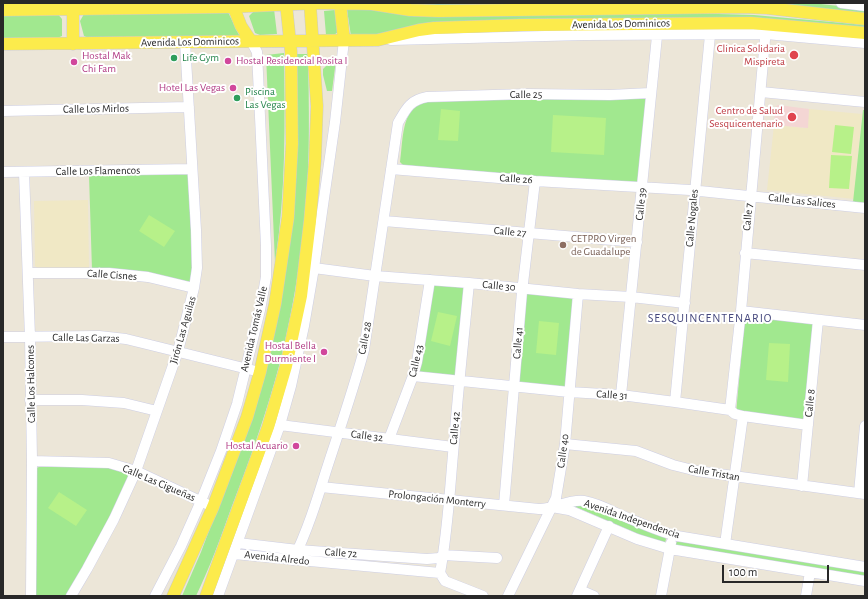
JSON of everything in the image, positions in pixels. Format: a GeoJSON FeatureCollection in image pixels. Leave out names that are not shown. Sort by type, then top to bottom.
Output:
{"type":"FeatureCollection","features":[{"type":"Feature","properties":{"kind":"main road"},"geometry":{"type":"LineString","coordinates":[[206,596],[268,427],[286,366],[301,296],[310,221],[315,161],[317,106],[310,3]]}},
{"type":"Feature","properties":{"kind":"main road","name":"Avenida Los Dominicos"},"geometry":{"type":"LineString","coordinates":[[3,10],[340,3],[372,4],[410,10],[438,11],[767,8],[865,19]]}},
{"type":"Feature","properties":{"kind":"main road"},"geometry":{"type":"LineString","coordinates":[[340,3],[344,40]]}},
{"type":"Feature","properties":{"kind":"main road","name":"Avenida Tomás Valle"},"geometry":{"type":"LineString","coordinates":[[173,596],[213,507],[248,417],[260,372],[275,304],[288,217],[292,144],[291,41],[286,4]]}},
{"type":"Feature","properties":{"kind":"main road","name":"Avenida Tomás Valle"},"geometry":{"type":"LineString","coordinates":[[232,5],[250,42]]}},
{"type":"Feature","properties":{"kind":"main road"},"geometry":{"type":"LineString","coordinates":[[73,9],[73,44]]}},
{"type":"Feature","properties":{"kind":"main road","name":"Avenida Los Dominicos"},"geometry":{"type":"LineString","coordinates":[[3,44],[378,40],[434,28],[592,24],[865,33]]}},
{"type":"Feature","properties":{"kind":"street","name":"Avenida Los Dominicos"},"geometry":{"type":"LineString","coordinates":[[372,4],[388,3]]}},
{"type":"Feature","properties":{"kind":"street"},"geometry":{"type":"LineString","coordinates":[[841,3],[865,6]]}},
{"type":"Feature","properties":{"kind":"street","name":"Avenida Los Dominicos"},"geometry":{"type":"LineString","coordinates":[[378,40],[584,35],[710,35],[766,29],[865,43]]}},
{"type":"Feature","properties":{"kind":"street","name":"Calle 7"},"geometry":{"type":"LineString","coordinates":[[730,410],[766,29]]}},
{"type":"Feature","properties":{"kind":"street","name":"Calle Nogales"},"geometry":{"type":"LineString","coordinates":[[675,402],[710,35]]}},
{"type":"Feature","properties":{"kind":"street","name":"Calle 39"},"geometry":{"type":"LineString","coordinates":[[621,395],[632,297],[650,93],[657,36]]}},
{"type":"Feature","properties":{"kind":"street"},"geometry":{"type":"LineString","coordinates":[[218,596],[280,425],[291,386],[304,326],[314,268],[335,122],[344,40]]}},
{"type":"Feature","properties":{"kind":"street","name":"Jirón Las Aguilas"},"geometry":{"type":"LineString","coordinates":[[71,596],[114,519],[136,471],[178,351],[194,288],[197,268],[185,42]]}},
{"type":"Feature","properties":{"kind":"street","name":"Avenida Tomás Valle"},"geometry":{"type":"LineString","coordinates":[[155,596],[181,546],[221,451],[237,404],[265,284],[266,246],[257,52],[250,42]]}},
{"type":"Feature","properties":{"kind":"street"},"geometry":{"type":"LineString","coordinates":[[761,92],[865,102]]}},
{"type":"Feature","properties":{"kind":"street","name":"Calle 25"},"geometry":{"type":"LineString","coordinates":[[405,110],[412,102],[427,97],[527,94],[610,95],[650,93]]}},
{"type":"Feature","properties":{"kind":"street","name":"Calle Los Mirlos"},"geometry":{"type":"LineString","coordinates":[[3,111],[189,107]]}},
{"type":"Feature","properties":{"kind":"street","name":"Calle 28"},"geometry":{"type":"LineString","coordinates":[[293,560],[321,487],[364,350],[398,123],[405,110]]}},
{"type":"Feature","properties":{"kind":"street","name":"Calle Los Flamencos"},"geometry":{"type":"LineString","coordinates":[[3,172],[192,169]]}},
{"type":"Feature","properties":{"kind":"street","name":"Calle 26"},"geometry":{"type":"LineString","coordinates":[[391,169],[534,181],[642,187]]}},
{"type":"Feature","properties":{"kind":"street","name":"Calle Los Halcones"},"geometry":{"type":"LineString","coordinates":[[24,172],[30,337],[32,461],[31,596]]}},
{"type":"Feature","properties":{"kind":"street","name":"Calle 41"},"geometry":{"type":"LineString","coordinates":[[504,505],[534,181]]}},
{"type":"Feature","properties":{"kind":"street","name":"Calle Las Salices"},"geometry":{"type":"LineString","coordinates":[[642,187],[750,195],[865,208]]}},
{"type":"Feature","properties":{"kind":"street","name":"Calle 27"},"geometry":{"type":"LineString","coordinates":[[384,221],[637,242]]}},
{"type":"Feature","properties":{"kind":"street"},"geometry":{"type":"LineString","coordinates":[[745,253],[865,265]]}},
{"type":"Feature","properties":{"kind":"street","name":"Calle 30"},"geometry":{"type":"LineString","coordinates":[[314,268],[375,276],[469,283],[578,294],[632,297],[685,303]]}},
{"type":"Feature","properties":{"kind":"street","name":"Calle Cisnes"},"geometry":{"type":"LineString","coordinates":[[28,274],[109,273],[148,277],[194,288]]}},
{"type":"Feature","properties":{"kind":"street","name":"Calle 43"},"geometry":{"type":"LineString","coordinates":[[389,439],[413,376],[421,340],[430,280]]}},
{"type":"Feature","properties":{"kind":"street","name":"Calle 42"},"geometry":{"type":"LineString","coordinates":[[440,573],[449,500],[469,283]]}},
{"type":"Feature","properties":{"kind":"street","name":"Calle 40"},"geometry":{"type":"LineString","coordinates":[[508,596],[556,498],[565,444],[578,294]]}},
{"type":"Feature","properties":{"kind":"street"},"geometry":{"type":"LineString","coordinates":[[740,311],[865,325]]}},
{"type":"Feature","properties":{"kind":"street","name":"Calle 8"},"geometry":{"type":"LineString","coordinates":[[802,486],[818,320]]}},
{"type":"Feature","properties":{"kind":"street","name":"Calle Las Garzas"},"geometry":{"type":"LineString","coordinates":[[3,337],[106,336],[126,338],[260,372]]}},
{"type":"Feature","properties":{"kind":"street","name":"Calle 31"},"geometry":{"type":"LineString","coordinates":[[413,376],[569,392],[621,395],[730,410],[735,414],[743,416],[808,425]]}},
{"type":"Feature","properties":{"kind":"street"},"geometry":{"type":"LineString","coordinates":[[30,400],[82,400],[124,403],[157,411]]}},
{"type":"Feature","properties":{"kind":"street"},"geometry":{"type":"LineString","coordinates":[[725,544],[743,416]]}},
{"type":"Feature","properties":{"kind":"street","name":"Calle 32"},"geometry":{"type":"LineString","coordinates":[[280,425],[453,447]]}},
{"type":"Feature","properties":{"kind":"street"},"geometry":{"type":"LineString","coordinates":[[862,493],[865,426]]}},
{"type":"Feature","properties":{"kind":"street","name":"Calle Tristan"},"geometry":{"type":"LineString","coordinates":[[565,444],[636,452],[673,465],[697,471],[862,493]]}},
{"type":"Feature","properties":{"kind":"street","name":"Calle Las Cigueñas"},"geometry":{"type":"LineString","coordinates":[[32,461],[102,462],[136,471],[213,507]]}},
{"type":"Feature","properties":{"kind":"street","name":"Prolongación Monterry"},"geometry":{"type":"LineString","coordinates":[[321,487],[539,509],[552,507]]}},
{"type":"Feature","properties":{"kind":"street","name":"Avenida Independencia"},"geometry":{"type":"LineString","coordinates":[[552,507],[568,501],[585,501],[596,504],[672,535],[865,567]]}},
{"type":"Feature","properties":{"kind":"street","name":"Avenida Independencia"},"geometry":{"type":"LineString","coordinates":[[552,507],[569,510],[637,538],[670,549],[865,581]]}},
{"type":"Feature","properties":{"kind":"street"},"geometry":{"type":"LineString","coordinates":[[594,596],[578,593],[609,526]]}},
{"type":"Feature","properties":{"kind":"street"},"geometry":{"type":"LineString","coordinates":[[661,596],[672,535]]}},
{"type":"Feature","properties":{"kind":"street","name":"Calle 72"},"geometry":{"type":"LineString","coordinates":[[238,543],[298,550],[427,559],[439,558],[443,554]]}},
{"type":"Feature","properties":{"kind":"street","name":"Avenida Alredo"},"geometry":{"type":"LineString","coordinates":[[234,554],[440,573]]}},
{"type":"Feature","properties":{"kind":"street"},"geometry":{"type":"LineString","coordinates":[[443,554],[497,558]]}},
{"type":"Feature","properties":{"kind":"street"},"geometry":{"type":"LineString","coordinates":[[424,572],[427,559]]}},
{"type":"Feature","properties":{"kind":"street"},"geometry":{"type":"LineString","coordinates":[[806,596],[810,572]]}},
{"type":"Feature","properties":{"kind":"street"},"geometry":{"type":"LineString","coordinates":[[440,573],[445,580],[483,596]]}},
{"type":"Feature","properties":{"kind":"shaded area","name":"Centro de Salud Sesquicentenario"},"geometry":{"type":"Polygon","coordinates":[[[778,105],[809,109],[808,128],[774,125],[775,107],[778,105]]]}},
{"type":"Feature","properties":{"kind":"shaded area"},"geometry":{"type":"Polygon","coordinates":[[[809,109],[862,114],[854,199],[767,190],[774,125],[807,128],[809,109]]]}},
{"type":"Feature","properties":{"kind":"shaded area"},"geometry":{"type":"Polygon","coordinates":[[[88,200],[89,269],[39,270],[35,266],[34,201],[88,200]]]}},
{"type":"Feature","properties":{"kind":"green space"},"geometry":{"type":"Polygon","coordinates":[[[812,3],[865,9],[865,14],[434,9],[411,4],[812,3]]]}},
{"type":"Feature","properties":{"kind":"green space"},"geometry":{"type":"Polygon","coordinates":[[[274,9],[277,34],[260,35],[255,33],[249,16],[254,11],[274,9]]]}},
{"type":"Feature","properties":{"kind":"green space"},"geometry":{"type":"Polygon","coordinates":[[[375,9],[754,15],[865,25],[865,31],[755,20],[351,36],[347,10],[375,9]]]}},
{"type":"Feature","properties":{"kind":"green space"},"geometry":{"type":"Polygon","coordinates":[[[335,10],[338,32],[334,35],[326,35],[324,11],[335,10]]]}},
{"type":"Feature","properties":{"kind":"green space"},"geometry":{"type":"Polygon","coordinates":[[[56,12],[62,19],[62,36],[57,38],[3,39],[3,13],[56,12]]]}},
{"type":"Feature","properties":{"kind":"green space"},"geometry":{"type":"Polygon","coordinates":[[[228,12],[240,37],[91,39],[84,36],[80,21],[84,14],[228,12]]]}},
{"type":"Feature","properties":{"kind":"green space"},"geometry":{"type":"Polygon","coordinates":[[[284,53],[283,184],[279,237],[275,263],[266,55],[284,53]]]}},
{"type":"Feature","properties":{"kind":"green space"},"geometry":{"type":"Polygon","coordinates":[[[297,54],[308,54],[308,170],[302,248],[288,327],[279,366],[263,419],[215,552],[196,596],[182,596],[201,552],[242,443],[270,356],[286,270],[296,180],[297,54]]]}},
{"type":"Feature","properties":{"kind":"green space"},"geometry":{"type":"Polygon","coordinates":[[[332,60],[336,60],[332,91],[327,91],[323,69],[332,60]]]}},
{"type":"Feature","properties":{"kind":"green space"},"geometry":{"type":"Polygon","coordinates":[[[645,96],[647,99],[640,182],[636,185],[403,165],[400,162],[404,130],[408,115],[418,104],[430,99],[522,99],[645,96]]]}},
{"type":"Feature","properties":{"kind":"green space"},"geometry":{"type":"Polygon","coordinates":[[[441,109],[460,111],[458,141],[438,140],[441,109]]]}},
{"type":"Feature","properties":{"kind":"green space"},"geometry":{"type":"Polygon","coordinates":[[[863,110],[865,110],[865,203],[853,202],[863,110]]]}},
{"type":"Feature","properties":{"kind":"green space"},"geometry":{"type":"Polygon","coordinates":[[[553,115],[606,118],[604,155],[551,152],[553,115]]]}},
{"type":"Feature","properties":{"kind":"green space"},"geometry":{"type":"Polygon","coordinates":[[[835,125],[854,127],[851,154],[832,152],[835,125]]]}},
{"type":"Feature","properties":{"kind":"green space"},"geometry":{"type":"Polygon","coordinates":[[[831,155],[852,156],[849,189],[829,188],[831,155]]]}},
{"type":"Feature","properties":{"kind":"green space"},"geometry":{"type":"Polygon","coordinates":[[[188,174],[192,282],[92,270],[89,175],[188,174]]]}},
{"type":"Feature","properties":{"kind":"green space"},"geometry":{"type":"Polygon","coordinates":[[[149,215],[175,231],[164,247],[139,231],[149,215]]]}},
{"type":"Feature","properties":{"kind":"green space"},"geometry":{"type":"Polygon","coordinates":[[[433,282],[467,284],[458,378],[419,374],[417,371],[433,282]]]}},
{"type":"Feature","properties":{"kind":"green space"},"geometry":{"type":"Polygon","coordinates":[[[527,290],[574,296],[567,388],[517,383],[524,294],[527,290]]]}},
{"type":"Feature","properties":{"kind":"green space"},"geometry":{"type":"Polygon","coordinates":[[[438,312],[457,316],[450,346],[431,341],[438,312]]]}},
{"type":"Feature","properties":{"kind":"green space"},"geometry":{"type":"Polygon","coordinates":[[[745,316],[814,324],[804,423],[736,413],[745,316]]]}},
{"type":"Feature","properties":{"kind":"green space"},"geometry":{"type":"Polygon","coordinates":[[[539,321],[559,323],[556,355],[536,353],[539,321]]]}},
{"type":"Feature","properties":{"kind":"green space"},"geometry":{"type":"Polygon","coordinates":[[[769,343],[790,344],[788,382],[766,380],[769,343]]]}},
{"type":"Feature","properties":{"kind":"green space"},"geometry":{"type":"Polygon","coordinates":[[[39,467],[108,467],[130,475],[91,554],[66,596],[35,596],[34,469],[39,467]]]}},
{"type":"Feature","properties":{"kind":"green space"},"geometry":{"type":"Polygon","coordinates":[[[59,492],[87,510],[76,526],[48,508],[59,492]]]}},
{"type":"Feature","properties":{"kind":"green space"},"geometry":{"type":"Polygon","coordinates":[[[571,505],[586,505],[665,537],[665,543],[659,543],[571,505]]]}},
{"type":"Feature","properties":{"kind":"green space"},"geometry":{"type":"Polygon","coordinates":[[[678,541],[865,570],[865,577],[676,546],[678,541]]]}},
{"type":"Feature","properties":{"kind":"place","name":"Clinica Solidaria Mispireta"},"geometry":{"type":"Point","coordinates":[794,55]}},
{"type":"Feature","properties":{"kind":"place","name":"Life Gym"},"geometry":{"type":"Point","coordinates":[174,58]}},
{"type":"Feature","properties":{"kind":"place","name":"Hostal Residencial Rosita I"},"geometry":{"type":"Point","coordinates":[228,61]}},
{"type":"Feature","properties":{"kind":"place","name":"Hostal Mak Chi Fam"},"geometry":{"type":"Point","coordinates":[74,62]}},
{"type":"Feature","properties":{"kind":"place","name":"Hotel Las Vegas"},"geometry":{"type":"Point","coordinates":[233,88]}},
{"type":"Feature","properties":{"kind":"place","name":"Piscina Las Vegas"},"geometry":{"type":"Point","coordinates":[237,98]}},
{"type":"Feature","properties":{"kind":"place","name":"Centro de Salud Sesquicentenario"},"geometry":{"type":"Point","coordinates":[792,117]}},
{"type":"Feature","properties":{"kind":"place","name":"CETPRO Virgen de Guadalupe"},"geometry":{"type":"Point","coordinates":[563,245]}},
{"type":"Feature","properties":{"kind":"place","name":"Hostal Bella Durmiente I"},"geometry":{"type":"Point","coordinates":[324,352]}},
{"type":"Feature","properties":{"kind":"place","name":"Hostal Acuario"},"geometry":{"type":"Point","coordinates":[296,446]}},
{"type":"Feature","properties":{"kind":"district","name":"SESQUINCENTENARIO"},"geometry":{"type":"Point","coordinates":[710,318]}}]}
